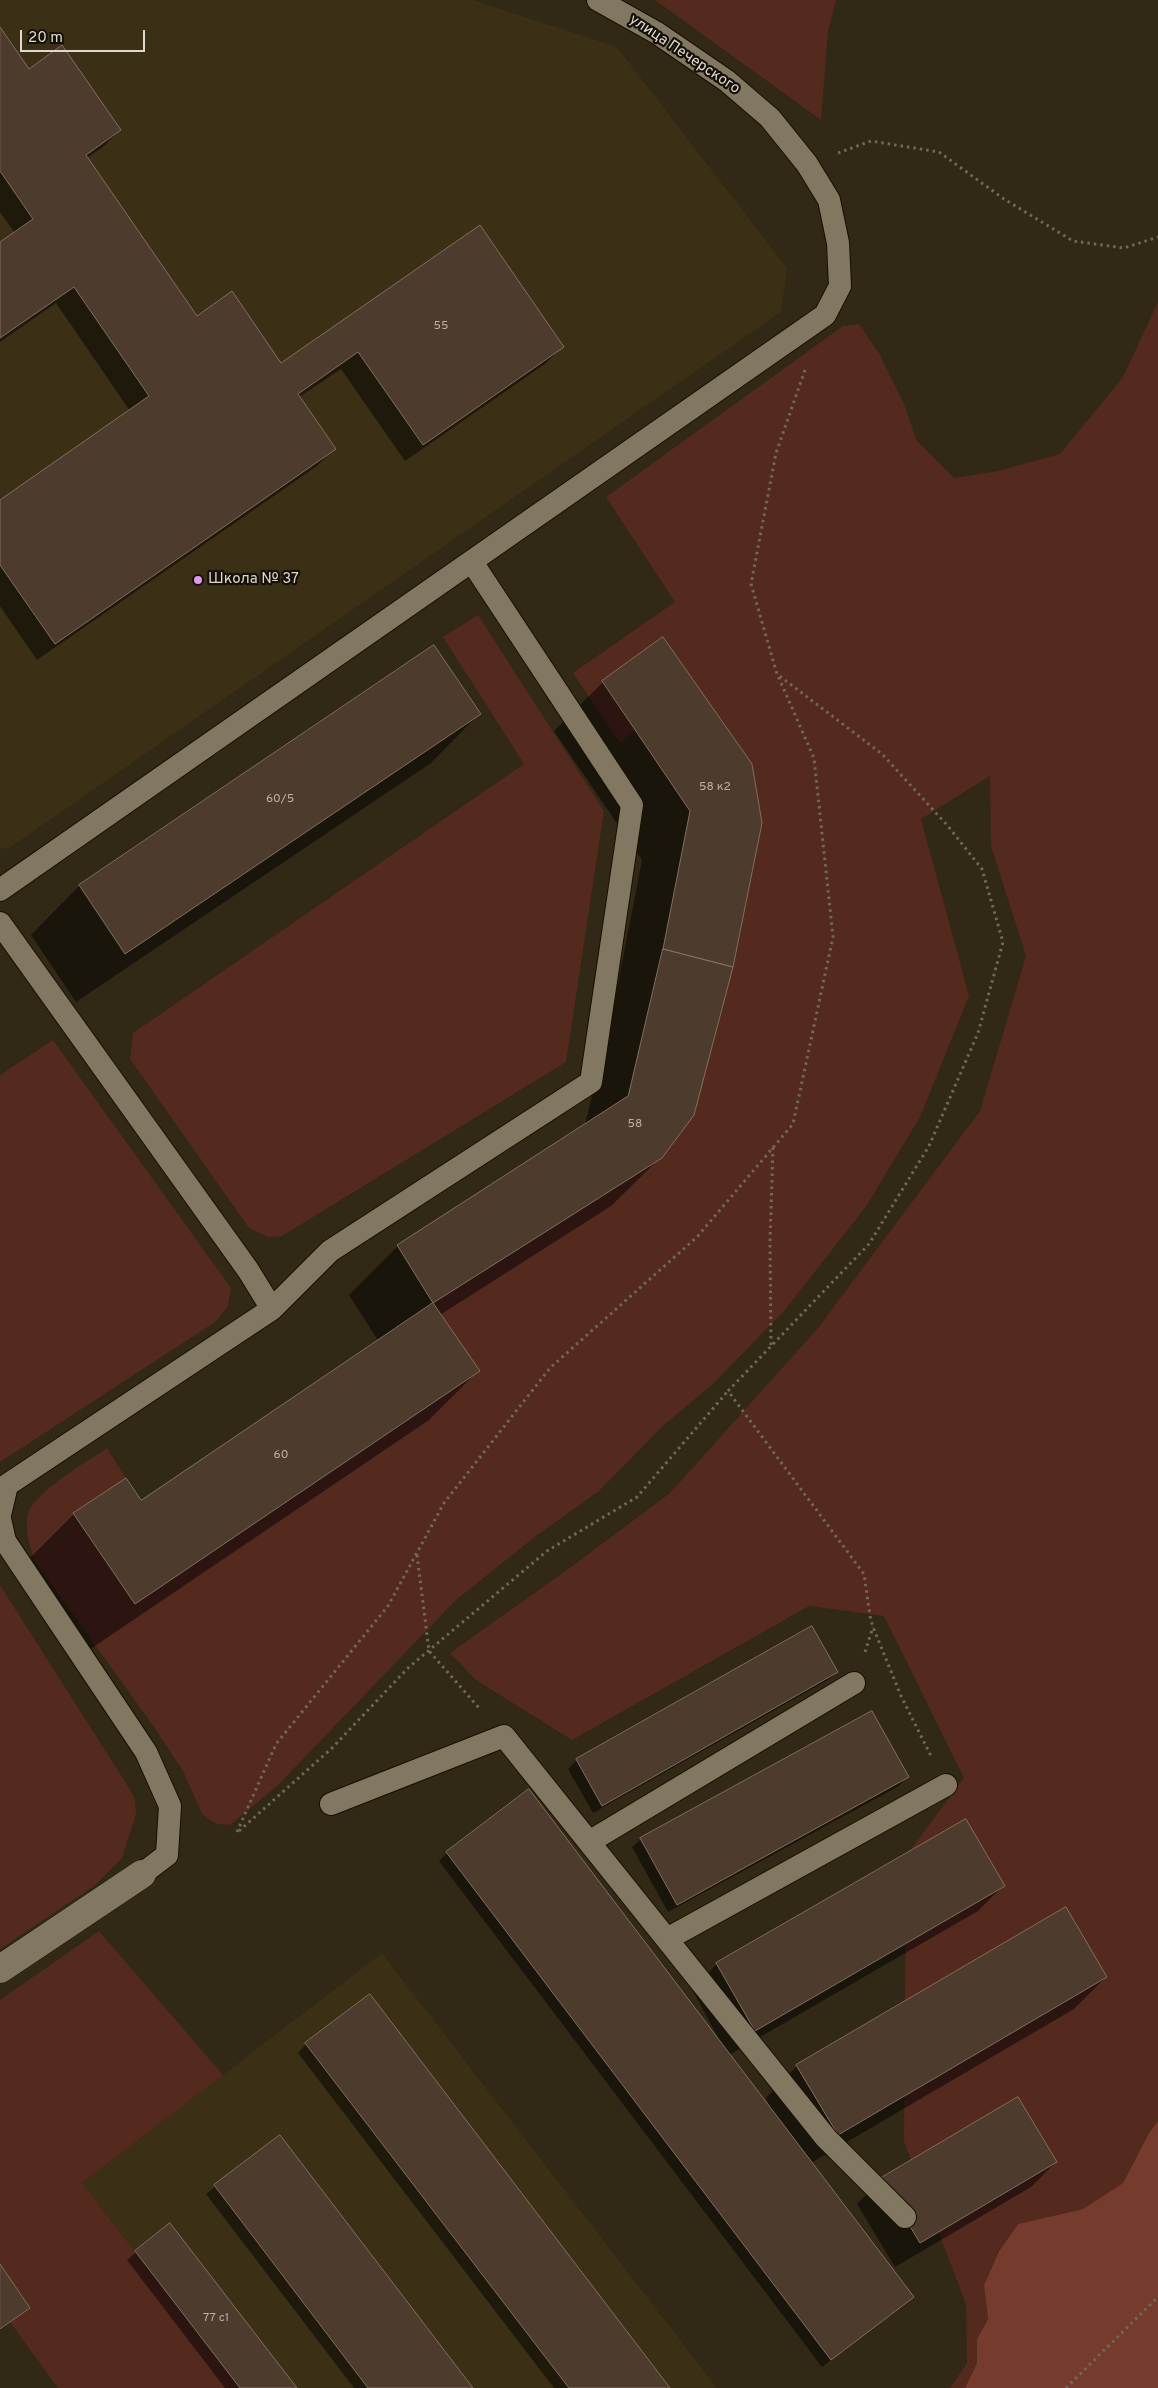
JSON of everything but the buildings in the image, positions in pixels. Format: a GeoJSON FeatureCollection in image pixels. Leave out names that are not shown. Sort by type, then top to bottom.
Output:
{"type":"FeatureCollection","features":[{"type":"Feature","properties":{"kind":"street"},"geometry":{"type":"LineString","coordinates":[[0,1970],[142,1874]]}},
{"type":"Feature","properties":{"kind":"lane","name":"улица Печерского"},"geometry":{"type":"LineString","coordinates":[[598,0],[658,33],[728,81],[770,118],[807,164],[829,200],[838,243],[840,286],[825,315]]}},
{"type":"Feature","properties":{"kind":"lane"},"geometry":{"type":"LineString","coordinates":[[0,890],[825,315]]}},
{"type":"Feature","properties":{"kind":"lane"},"geometry":{"type":"LineString","coordinates":[[0,1515],[7,1485],[272,1309],[330,1250],[591,1082],[632,805],[472,562]]}},
{"type":"Feature","properties":{"kind":"lane"},"geometry":{"type":"LineString","coordinates":[[0,923],[248,1270],[272,1309]]}},
{"type":"Feature","properties":{"kind":"lane"},"geometry":{"type":"LineString","coordinates":[[0,1519],[5,1541],[146,1752],[170,1806],[167,1854],[142,1874]]}},
{"type":"Feature","properties":{"kind":"lane"},"geometry":{"type":"LineString","coordinates":[[589,1842],[854,1684]]}},
{"type":"Feature","properties":{"kind":"lane"},"geometry":{"type":"LineString","coordinates":[[331,1804],[504,1736],[826,2138],[906,2217]]}},
{"type":"Feature","properties":{"kind":"lane"},"geometry":{"type":"LineString","coordinates":[[667,1939],[946,1785]]}},
{"type":"Feature","properties":{"kind":"path"},"geometry":{"type":"LineString","coordinates":[[807,164],[871,142],[939,152],[1004,199],[1073,241],[1124,248],[1158,237]]}},
{"type":"Feature","properties":{"kind":"path"},"geometry":{"type":"LineString","coordinates":[[778,674],[882,754],[947,825],[982,869],[1003,942],[978,1033],[929,1146],[869,1244],[728,1390],[637,1497],[547,1551],[408,1668],[332,1748],[237,1832],[276,1744],[388,1606],[444,1503],[550,1368],[697,1237],[792,1124],[834,937],[814,758],[778,674],[751,584],[776,453],[825,315]]}},
{"type":"Feature","properties":{"kind":"path"},"geometry":{"type":"LineString","coordinates":[[771,1346],[770,1242],[773,1146]]}},
{"type":"Feature","properties":{"kind":"path"},"geometry":{"type":"LineString","coordinates":[[728,1390],[864,1574],[873,1627],[901,1696],[946,1785]]}},
{"type":"Feature","properties":{"kind":"path"},"geometry":{"type":"LineString","coordinates":[[416,1554],[429,1651],[504,1736]]}},
{"type":"Feature","properties":{"kind":"path"},"geometry":{"type":"LineString","coordinates":[[1066,2388],[1158,2297]]}},
{"type":"Feature","properties":{"kind":"shaded area","name":"Школа № 37"},"geometry":{"type":"Polygon","coordinates":[[[0,0],[473,0],[617,47],[787,268],[781,312],[8,849],[0,848],[0,0]]]}},
{"type":"Feature","properties":{"kind":"shaded area"},"geometry":{"type":"Polygon","coordinates":[[[655,0],[836,0],[828,32],[821,120],[655,0]]]}},
{"type":"Feature","properties":{"kind":"shaded area"},"geometry":{"type":"Polygon","coordinates":[[[1158,302],[1158,2121],[1149,2133],[1123,2183],[1083,2209],[1018,2224],[999,2250],[984,2285],[988,2319],[977,2339],[977,2363],[965,2388],[950,2388],[967,2363],[966,2304],[904,2142],[906,1856],[964,1778],[884,1616],[809,1606],[572,1740],[476,1680],[450,1653],[567,1570],[670,1493],[818,1328],[980,1111],[1026,956],[991,846],[990,776],[921,819],[969,996],[920,1117],[865,1208],[784,1311],[715,1382],[663,1426],[599,1491],[536,1536],[456,1600],[278,1785],[230,1825],[216,1824],[202,1814],[183,1771],[154,1727],[34,1560],[28,1537],[27,1520],[32,1506],[50,1487],[107,1448],[126,1478],[73,1513],[135,1604],[479,1372],[433,1303],[662,1158],[733,967],[762,823],[752,764],[602,681],[635,731],[620,743],[573,673],[675,602],[606,497],[843,326],[859,324],[879,353],[904,404],[917,441],[954,478],[998,471],[1060,454],[1123,377],[1158,302]]]}},
{"type":"Feature","properties":{"kind":"shaded area"},"geometry":{"type":"Polygon","coordinates":[[[478,615],[604,811],[566,1062],[282,1236],[268,1237],[249,1228],[130,1059],[133,1033],[524,764],[443,637],[478,615]]]}},
{"type":"Feature","properties":{"kind":"shaded area"},"geometry":{"type":"Polygon","coordinates":[[[53,1040],[231,1288],[228,1306],[215,1322],[0,1462],[0,1075],[53,1040]]]}},
{"type":"Feature","properties":{"kind":"shaded area"},"geometry":{"type":"Polygon","coordinates":[[[0,1585],[124,1780],[135,1799],[136,1814],[122,1858],[94,1886],[0,1949],[0,1585]]]}},
{"type":"Feature","properties":{"kind":"shaded area"},"geometry":{"type":"Polygon","coordinates":[[[99,1931],[223,2075],[82,2183],[240,2388],[58,2388],[10,2322],[30,2308],[0,2264],[0,2000],[99,1931]]]}},
{"type":"Feature","properties":{"kind":"shaded area"},"geometry":{"type":"Polygon","coordinates":[[[382,1953],[717,2388],[240,2388],[82,2183],[382,1953]]]}},
{"type":"Feature","properties":{"kind":"shaded area"},"geometry":{"type":"Polygon","coordinates":[[[1158,2121],[1158,2388],[965,2388],[977,2363],[977,2339],[988,2319],[984,2285],[999,2251],[1018,2224],[1083,2209],[1123,2183],[1149,2133],[1158,2121]]]}},
{"type":"Feature","properties":{"kind":"place","name":"Школа № 37"},"geometry":{"type":"Point","coordinates":[198,580]}}]}
